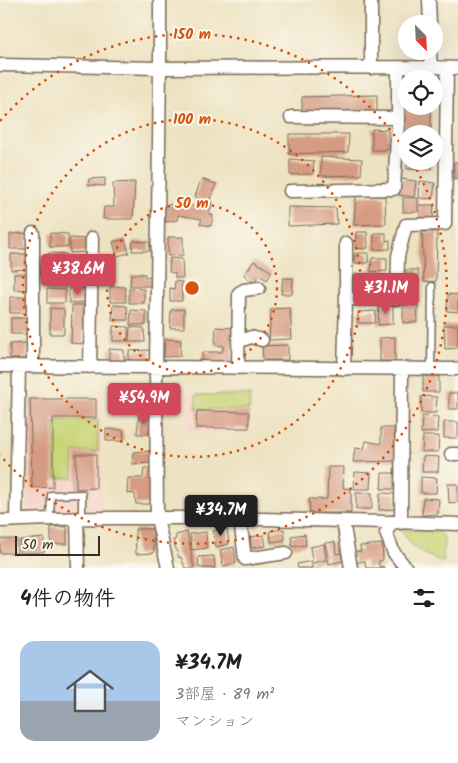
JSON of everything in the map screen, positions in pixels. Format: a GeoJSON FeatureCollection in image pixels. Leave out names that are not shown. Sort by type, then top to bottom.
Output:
{"type":"FeatureCollection","features":[{"type":"Feature","properties":{"kind":"street"},"geometry":{"type":"LineString","coordinates":[[160,0],[156,367],[157,518],[168,568]]}},
{"type":"Feature","properties":{"kind":"street"},"geometry":{"type":"LineString","coordinates":[[371,0],[371,68]]}},
{"type":"Feature","properties":{"kind":"street"},"geometry":{"type":"LineString","coordinates":[[429,0],[430,15]]}},
{"type":"Feature","properties":{"kind":"street"},"geometry":{"type":"LineString","coordinates":[[430,60],[430,66]]}},
{"type":"Feature","properties":{"kind":"street"},"geometry":{"type":"LineString","coordinates":[[0,65],[160,68],[371,68],[430,66],[452,68],[452,144],[445,224],[406,225],[398,256],[397,299],[346,300]]}},
{"type":"Feature","properties":{"kind":"street"},"geometry":{"type":"LineString","coordinates":[[290,191],[394,188],[398,118],[398,67]]}},
{"type":"Feature","properties":{"kind":"street"},"geometry":{"type":"LineString","coordinates":[[291,117],[398,118]]}},
{"type":"Feature","properties":{"kind":"street"},"geometry":{"type":"LineString","coordinates":[[33,233],[33,367]]}},
{"type":"Feature","properties":{"kind":"street"},"geometry":{"type":"LineString","coordinates":[[90,367],[92,238]]}},
{"type":"Feature","properties":{"kind":"street"},"geometry":{"type":"LineString","coordinates":[[344,369],[346,243]]}},
{"type":"Feature","properties":{"kind":"street"},"geometry":{"type":"LineString","coordinates":[[238,368],[239,293],[244,290],[259,288]]}},
{"type":"Feature","properties":{"kind":"street"},"geometry":{"type":"LineString","coordinates":[[238,342],[251,337],[262,340]]}},
{"type":"Feature","properties":{"kind":"street"},"geometry":{"type":"LineString","coordinates":[[0,366],[458,369]]}},
{"type":"Feature","properties":{"kind":"street"},"geometry":{"type":"LineString","coordinates":[[16,520],[19,366]]}},
{"type":"Feature","properties":{"kind":"street"},"geometry":{"type":"LineString","coordinates":[[402,369],[397,522],[386,533],[394,553],[406,568]]}},
{"type":"Feature","properties":{"kind":"street"},"geometry":{"type":"LineString","coordinates":[[78,568],[79,518]]}},
{"type":"Feature","properties":{"kind":"street"},"geometry":{"type":"LineString","coordinates":[[0,521],[157,518],[458,524]]}},
{"type":"Feature","properties":{"kind":"street"},"geometry":{"type":"LineString","coordinates":[[240,519],[245,559],[286,553]]}},
{"type":"Feature","properties":{"kind":"street"},"geometry":{"type":"LineString","coordinates":[[343,521],[351,568]]}},
{"type":"Feature","properties":{"kind":"lane"},"geometry":{"type":"LineString","coordinates":[[431,369],[432,286]]}},
{"type":"Feature","properties":{"kind":"lane"},"geometry":{"type":"LineString","coordinates":[[50,519],[51,495],[82,494],[79,518]]}},
{"type":"Feature","properties":{"kind":"shaded area"},"geometry":{"type":"Polygon","coordinates":[[[187,394],[251,394],[250,432],[187,432],[187,394]]]}},
{"type":"Feature","properties":{"kind":"shaded area"},"geometry":{"type":"Polygon","coordinates":[[[29,398],[100,398],[102,510],[31,512],[27,507],[29,398]]]}},
{"type":"Feature","properties":{"kind":"green space"},"geometry":{"type":"Polygon","coordinates":[[[196,395],[250,395],[249,410],[196,409],[196,395]]]}},
{"type":"Feature","properties":{"kind":"green space"},"geometry":{"type":"Polygon","coordinates":[[[55,420],[98,420],[98,452],[74,452],[73,478],[55,478],[55,420]]]}},
{"type":"Feature","properties":{"kind":"green space"},"geometry":{"type":"Polygon","coordinates":[[[400,529],[439,532],[444,537],[443,562],[424,554],[413,546],[400,529]]]}},
{"type":"Feature","properties":{"kind":"building"},"geometry":{"type":"Polygon","coordinates":[[[377,95],[377,113],[302,112],[302,97],[377,95]]]}},
{"type":"Feature","properties":{"kind":"building"},"geometry":{"type":"Polygon","coordinates":[[[404,115],[431,115],[431,125],[403,125],[404,115]]]}},
{"type":"Feature","properties":{"kind":"building"},"geometry":{"type":"Polygon","coordinates":[[[372,129],[388,130],[388,150],[372,150],[372,129]]]}},
{"type":"Feature","properties":{"kind":"building"},"geometry":{"type":"Polygon","coordinates":[[[289,134],[349,134],[348,152],[289,154],[289,134]]]}},
{"type":"Feature","properties":{"kind":"building"},"geometry":{"type":"Polygon","coordinates":[[[321,157],[362,159],[361,175],[321,176],[321,157]]]}},
{"type":"Feature","properties":{"kind":"building"},"geometry":{"type":"Polygon","coordinates":[[[290,159],[314,161],[313,174],[290,175],[290,159]]]}},
{"type":"Feature","properties":{"kind":"building"},"geometry":{"type":"Polygon","coordinates":[[[454,162],[458,162],[458,178],[454,179],[454,162]]]}},
{"type":"Feature","properties":{"kind":"building"},"geometry":{"type":"Polygon","coordinates":[[[105,178],[105,186],[88,185],[89,179],[105,178]]]}},
{"type":"Feature","properties":{"kind":"building"},"geometry":{"type":"Polygon","coordinates":[[[201,179],[216,184],[209,201],[212,203],[209,214],[213,215],[211,226],[200,224],[202,219],[178,215],[177,220],[165,222],[164,205],[180,204],[197,207],[200,199],[195,197],[201,179]]]}},
{"type":"Feature","properties":{"kind":"building"},"geometry":{"type":"Polygon","coordinates":[[[401,179],[416,181],[414,197],[399,195],[401,179]]]}},
{"type":"Feature","properties":{"kind":"building"},"geometry":{"type":"Polygon","coordinates":[[[420,181],[435,183],[433,199],[419,198],[420,181]]]}},
{"type":"Feature","properties":{"kind":"building"},"geometry":{"type":"Polygon","coordinates":[[[135,182],[133,219],[103,219],[104,207],[114,207],[113,183],[135,182]]]}},
{"type":"Feature","properties":{"kind":"building"},"geometry":{"type":"Polygon","coordinates":[[[356,196],[385,196],[386,224],[354,225],[356,196]]]}},
{"type":"Feature","properties":{"kind":"building"},"geometry":{"type":"Polygon","coordinates":[[[403,198],[418,198],[418,212],[403,212],[403,198]]]}},
{"type":"Feature","properties":{"kind":"building"},"geometry":{"type":"Polygon","coordinates":[[[420,205],[434,205],[433,220],[420,221],[420,205]]]}},
{"type":"Feature","properties":{"kind":"building"},"geometry":{"type":"Polygon","coordinates":[[[288,207],[336,208],[337,224],[288,226],[288,207]]]}},
{"type":"Feature","properties":{"kind":"building"},"geometry":{"type":"Polygon","coordinates":[[[356,232],[367,232],[368,248],[356,249],[356,232]]]}},
{"type":"Feature","properties":{"kind":"building"},"geometry":{"type":"Polygon","coordinates":[[[422,232],[437,232],[436,281],[424,282],[422,232]]]}},
{"type":"Feature","properties":{"kind":"building"},"geometry":{"type":"Polygon","coordinates":[[[27,233],[27,249],[10,249],[10,234],[27,233]]]}},
{"type":"Feature","properties":{"kind":"building"},"geometry":{"type":"Polygon","coordinates":[[[50,233],[68,234],[68,247],[50,247],[50,233]]]}},
{"type":"Feature","properties":{"kind":"building"},"geometry":{"type":"Polygon","coordinates":[[[374,233],[386,233],[386,241],[390,240],[390,249],[374,250],[374,233]]]}},
{"type":"Feature","properties":{"kind":"building"},"geometry":{"type":"Polygon","coordinates":[[[168,237],[183,237],[183,255],[168,256],[168,237]]]}},
{"type":"Feature","properties":{"kind":"building"},"geometry":{"type":"Polygon","coordinates":[[[70,238],[88,239],[88,252],[70,253],[70,238]]]}},
{"type":"Feature","properties":{"kind":"building"},"geometry":{"type":"Polygon","coordinates":[[[125,239],[129,253],[117,256],[113,242],[125,239]]]}},
{"type":"Feature","properties":{"kind":"building"},"geometry":{"type":"Polygon","coordinates":[[[133,241],[150,242],[149,251],[132,251],[133,241]]]}},
{"type":"Feature","properties":{"kind":"building"},"geometry":{"type":"Polygon","coordinates":[[[49,253],[67,254],[67,267],[49,267],[49,253]]]}},
{"type":"Feature","properties":{"kind":"building"},"geometry":{"type":"Polygon","coordinates":[[[355,253],[368,253],[368,263],[355,263],[355,253]]]}},
{"type":"Feature","properties":{"kind":"building"},"geometry":{"type":"Polygon","coordinates":[[[11,254],[28,254],[28,269],[11,270],[11,254]]]}},
{"type":"Feature","properties":{"kind":"building"},"geometry":{"type":"Polygon","coordinates":[[[170,258],[182,259],[183,278],[175,278],[175,273],[169,272],[170,258]]]}},
{"type":"Feature","properties":{"kind":"building"},"geometry":{"type":"Polygon","coordinates":[[[372,258],[387,258],[387,271],[371,272],[372,258]]]}},
{"type":"Feature","properties":{"kind":"building"},"geometry":{"type":"Polygon","coordinates":[[[254,261],[272,272],[267,280],[259,275],[254,283],[244,275],[254,261]]]}},
{"type":"Feature","properties":{"kind":"building"},"geometry":{"type":"Polygon","coordinates":[[[69,268],[87,269],[87,282],[69,282],[69,268]]]}},
{"type":"Feature","properties":{"kind":"building"},"geometry":{"type":"Polygon","coordinates":[[[48,270],[66,271],[66,284],[48,284],[48,270]]]}},
{"type":"Feature","properties":{"kind":"building"},"geometry":{"type":"Polygon","coordinates":[[[404,270],[418,270],[418,293],[402,293],[404,270]]]}},
{"type":"Feature","properties":{"kind":"building"},"geometry":{"type":"Polygon","coordinates":[[[14,274],[31,274],[31,289],[14,290],[14,274]]]}},
{"type":"Feature","properties":{"kind":"building"},"geometry":{"type":"Polygon","coordinates":[[[131,274],[145,274],[145,277],[153,278],[152,286],[130,286],[131,274]]]}},
{"type":"Feature","properties":{"kind":"building"},"geometry":{"type":"Polygon","coordinates":[[[355,274],[368,274],[368,286],[355,286],[355,274]]]}},
{"type":"Feature","properties":{"kind":"building"},"geometry":{"type":"Polygon","coordinates":[[[283,278],[293,278],[292,294],[281,294],[283,278]]]}},
{"type":"Feature","properties":{"kind":"building"},"geometry":{"type":"Polygon","coordinates":[[[379,279],[378,281],[387,281],[387,291],[371,291],[373,280],[379,279]]]}},
{"type":"Feature","properties":{"kind":"building"},"geometry":{"type":"Polygon","coordinates":[[[175,281],[182,282],[182,301],[170,301],[170,288],[174,289],[175,281]]]}},
{"type":"Feature","properties":{"kind":"building"},"geometry":{"type":"Polygon","coordinates":[[[110,286],[125,287],[126,302],[110,302],[110,286]]]}},
{"type":"Feature","properties":{"kind":"building"},"geometry":{"type":"Polygon","coordinates":[[[69,288],[87,289],[87,302],[69,303],[69,288]]]}},
{"type":"Feature","properties":{"kind":"building"},"geometry":{"type":"Polygon","coordinates":[[[129,288],[144,289],[144,303],[129,303],[129,288]]]}},
{"type":"Feature","properties":{"kind":"building"},"geometry":{"type":"Polygon","coordinates":[[[47,289],[65,290],[65,303],[47,303],[47,289]]]}},
{"type":"Feature","properties":{"kind":"building"},"geometry":{"type":"Polygon","coordinates":[[[448,294],[458,295],[458,312],[447,311],[448,294]]]}},
{"type":"Feature","properties":{"kind":"building"},"geometry":{"type":"Polygon","coordinates":[[[10,297],[27,297],[27,313],[10,313],[10,297]]]}},
{"type":"Feature","properties":{"kind":"building"},"geometry":{"type":"Polygon","coordinates":[[[72,305],[84,305],[84,344],[71,343],[72,305]]]}},
{"type":"Feature","properties":{"kind":"building"},"geometry":{"type":"Polygon","coordinates":[[[113,305],[127,306],[128,320],[112,320],[113,305]]]}},
{"type":"Feature","properties":{"kind":"building"},"geometry":{"type":"Polygon","coordinates":[[[379,305],[393,305],[393,324],[378,325],[379,305]]]}},
{"type":"Feature","properties":{"kind":"building"},"geometry":{"type":"Polygon","coordinates":[[[403,305],[418,305],[417,322],[403,323],[403,305]]]}},
{"type":"Feature","properties":{"kind":"building"},"geometry":{"type":"Polygon","coordinates":[[[50,308],[64,309],[64,334],[50,334],[50,308]]]}},
{"type":"Feature","properties":{"kind":"building"},"geometry":{"type":"Polygon","coordinates":[[[290,308],[292,339],[269,340],[271,309],[290,308]]]}},
{"type":"Feature","properties":{"kind":"building"},"geometry":{"type":"Polygon","coordinates":[[[184,309],[184,328],[170,328],[171,310],[184,309]]]}},
{"type":"Feature","properties":{"kind":"building"},"geometry":{"type":"Polygon","coordinates":[[[131,310],[146,311],[146,325],[130,325],[131,310]]]}},
{"type":"Feature","properties":{"kind":"building"},"geometry":{"type":"Polygon","coordinates":[[[376,311],[375,323],[358,323],[358,312],[376,311]]]}},
{"type":"Feature","properties":{"kind":"building"},"geometry":{"type":"Polygon","coordinates":[[[11,318],[28,318],[28,334],[11,334],[11,318]]]}},
{"type":"Feature","properties":{"kind":"building"},"geometry":{"type":"Polygon","coordinates":[[[444,325],[458,325],[458,348],[445,349],[444,325]]]}},
{"type":"Feature","properties":{"kind":"building"},"geometry":{"type":"Polygon","coordinates":[[[113,326],[128,327],[128,341],[113,341],[113,326]]]}},
{"type":"Feature","properties":{"kind":"building"},"geometry":{"type":"Polygon","coordinates":[[[130,327],[144,328],[145,342],[129,342],[130,327]]]}},
{"type":"Feature","properties":{"kind":"building"},"geometry":{"type":"Polygon","coordinates":[[[216,327],[233,328],[232,365],[201,365],[203,352],[222,352],[224,346],[215,345],[216,327]]]}},
{"type":"Feature","properties":{"kind":"building"},"geometry":{"type":"Polygon","coordinates":[[[395,337],[395,361],[380,361],[380,338],[395,337]]]}},
{"type":"Feature","properties":{"kind":"building"},"geometry":{"type":"Polygon","coordinates":[[[165,339],[181,340],[180,356],[164,357],[165,339]]]}},
{"type":"Feature","properties":{"kind":"building"},"geometry":{"type":"Polygon","coordinates":[[[27,343],[27,359],[10,359],[10,344],[27,343]]]}},
{"type":"Feature","properties":{"kind":"building"},"geometry":{"type":"Polygon","coordinates":[[[288,345],[288,360],[263,360],[262,346],[288,345]]]}},
{"type":"Feature","properties":{"kind":"building"},"geometry":{"type":"Polygon","coordinates":[[[109,349],[124,350],[124,364],[109,364],[109,349]]]}},
{"type":"Feature","properties":{"kind":"building"},"geometry":{"type":"Polygon","coordinates":[[[150,350],[150,363],[129,363],[129,351],[150,350]]]}},
{"type":"Feature","properties":{"kind":"building"},"geometry":{"type":"Polygon","coordinates":[[[423,376],[439,376],[439,392],[423,392],[423,376]]]}},
{"type":"Feature","properties":{"kind":"building"},"geometry":{"type":"Polygon","coordinates":[[[449,393],[458,393],[458,409],[449,409],[449,393]]]}},
{"type":"Feature","properties":{"kind":"building"},"geometry":{"type":"Polygon","coordinates":[[[421,396],[437,397],[436,413],[421,413],[421,396]]]}},
{"type":"Feature","properties":{"kind":"building"},"geometry":{"type":"Polygon","coordinates":[[[30,399],[96,399],[96,418],[53,418],[53,487],[32,488],[30,399]]]}},
{"type":"Feature","properties":{"kind":"building"},"geometry":{"type":"Polygon","coordinates":[[[197,411],[249,412],[249,428],[196,428],[197,411]]]}},
{"type":"Feature","properties":{"kind":"building"},"geometry":{"type":"Polygon","coordinates":[[[139,415],[150,416],[149,434],[137,434],[139,415]]]}},
{"type":"Feature","properties":{"kind":"building"},"geometry":{"type":"Polygon","coordinates":[[[422,416],[438,417],[437,432],[421,433],[422,416]]]}},
{"type":"Feature","properties":{"kind":"building"},"geometry":{"type":"Polygon","coordinates":[[[444,422],[458,422],[458,438],[444,438],[444,422]]]}},
{"type":"Feature","properties":{"kind":"building"},"geometry":{"type":"Polygon","coordinates":[[[381,428],[394,428],[396,461],[353,462],[355,448],[364,449],[366,441],[381,444],[381,428]]]}},
{"type":"Feature","properties":{"kind":"building"},"geometry":{"type":"Polygon","coordinates":[[[106,429],[123,430],[124,441],[106,441],[106,429]]]}},
{"type":"Feature","properties":{"kind":"building"},"geometry":{"type":"Polygon","coordinates":[[[423,436],[439,436],[438,452],[422,452],[423,436]]]}},
{"type":"Feature","properties":{"kind":"building"},"geometry":{"type":"Polygon","coordinates":[[[152,451],[152,463],[132,464],[133,452],[152,451]]]}},
{"type":"Feature","properties":{"kind":"building"},"geometry":{"type":"Polygon","coordinates":[[[76,454],[96,454],[96,488],[76,489],[76,454]]]}},
{"type":"Feature","properties":{"kind":"building"},"geometry":{"type":"Polygon","coordinates":[[[423,456],[439,457],[438,472],[422,472],[423,456]]]}},
{"type":"Feature","properties":{"kind":"building"},"geometry":{"type":"Polygon","coordinates":[[[328,467],[344,467],[343,488],[351,489],[351,513],[310,513],[309,499],[327,499],[328,467]]]}},
{"type":"Feature","properties":{"kind":"building"},"geometry":{"type":"Polygon","coordinates":[[[144,468],[152,468],[153,504],[136,504],[135,494],[127,493],[128,478],[143,478],[144,468]]]}},
{"type":"Feature","properties":{"kind":"building"},"geometry":{"type":"Polygon","coordinates":[[[355,472],[371,473],[370,489],[354,489],[355,472]]]}},
{"type":"Feature","properties":{"kind":"building"},"geometry":{"type":"Polygon","coordinates":[[[382,473],[398,473],[397,489],[381,489],[382,473]]]}},
{"type":"Feature","properties":{"kind":"building"},"geometry":{"type":"Polygon","coordinates":[[[421,477],[437,478],[436,493],[421,493],[421,477]]]}},
{"type":"Feature","properties":{"kind":"building"},"geometry":{"type":"Polygon","coordinates":[[[448,484],[458,484],[458,502],[449,503],[448,484]]]}},
{"type":"Feature","properties":{"kind":"building"},"geometry":{"type":"Polygon","coordinates":[[[356,493],[372,493],[372,509],[356,509],[356,493]]]}},
{"type":"Feature","properties":{"kind":"building"},"geometry":{"type":"Polygon","coordinates":[[[380,493],[396,494],[395,509],[379,510],[380,493]]]}},
{"type":"Feature","properties":{"kind":"building"},"geometry":{"type":"Polygon","coordinates":[[[423,498],[439,499],[438,514],[422,515],[423,498]]]}},
{"type":"Feature","properties":{"kind":"building"},"geometry":{"type":"Polygon","coordinates":[[[51,527],[67,527],[67,544],[51,544],[51,527]]]}},
{"type":"Feature","properties":{"kind":"building"},"geometry":{"type":"Polygon","coordinates":[[[227,528],[229,544],[216,547],[213,531],[227,528]]]}},
{"type":"Feature","properties":{"kind":"building"},"geometry":{"type":"Polygon","coordinates":[[[135,529],[153,529],[154,553],[136,554],[135,529]]]}},
{"type":"Feature","properties":{"kind":"building"},"geometry":{"type":"Polygon","coordinates":[[[284,529],[285,540],[271,542],[270,531],[284,529]]]}},
{"type":"Feature","properties":{"kind":"building"},"geometry":{"type":"Polygon","coordinates":[[[187,532],[194,568],[185,568],[181,557],[179,558],[173,540],[176,539],[176,535],[187,532]]]}},
{"type":"Feature","properties":{"kind":"building"},"geometry":{"type":"Polygon","coordinates":[[[206,532],[207,548],[192,550],[190,534],[206,532]]]}},
{"type":"Feature","properties":{"kind":"building"},"geometry":{"type":"Polygon","coordinates":[[[305,534],[306,545],[292,547],[291,536],[305,534]]]}},
{"type":"Feature","properties":{"kind":"building"},"geometry":{"type":"Polygon","coordinates":[[[264,535],[266,546],[251,548],[250,537],[264,535]]]}},
{"type":"Feature","properties":{"kind":"building"},"geometry":{"type":"Polygon","coordinates":[[[44,538],[44,552],[20,553],[20,540],[44,538]]]}},
{"type":"Feature","properties":{"kind":"building"},"geometry":{"type":"Polygon","coordinates":[[[0,539],[17,539],[17,553],[0,553],[0,539]]]}},
{"type":"Feature","properties":{"kind":"building"},"geometry":{"type":"Polygon","coordinates":[[[335,542],[336,554],[341,553],[343,561],[329,564],[325,543],[335,542]]]}},
{"type":"Feature","properties":{"kind":"building"},"geometry":{"type":"Polygon","coordinates":[[[324,544],[326,560],[312,563],[312,568],[298,568],[297,564],[312,561],[310,547],[324,544]]]}},
{"type":"Feature","properties":{"kind":"building"},"geometry":{"type":"Polygon","coordinates":[[[382,544],[383,560],[379,561],[379,567],[383,566],[384,568],[366,568],[365,561],[355,563],[352,552],[361,551],[360,546],[382,544]]]}},
{"type":"Feature","properties":{"kind":"building"},"geometry":{"type":"Polygon","coordinates":[[[234,547],[236,563],[223,566],[220,550],[234,547]]]}},
{"type":"Feature","properties":{"kind":"building"},"geometry":{"type":"Polygon","coordinates":[[[214,556],[215,568],[199,568],[198,557],[214,556]]]}}]}
